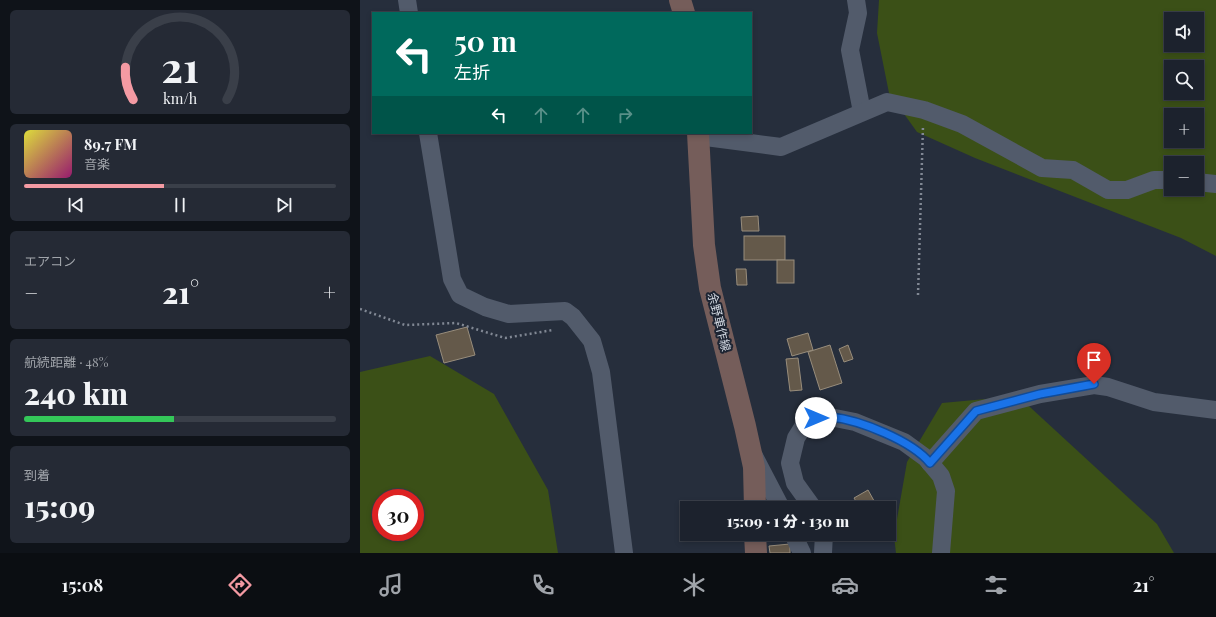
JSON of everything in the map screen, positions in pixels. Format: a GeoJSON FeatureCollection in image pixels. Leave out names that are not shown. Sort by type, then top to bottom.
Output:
{"type":"FeatureCollection","features":[{"type":"Feature","properties":{"kind":"main road"},"geometry":{"type":"LineString","coordinates":[[680,0],[684,12]]}},
{"type":"Feature","properties":{"kind":"main road","name":"余野車作線"},"geometry":{"type":"LineString","coordinates":[[698,135],[704,245],[710,288],[744,418],[754,467],[755,501]]}},
{"type":"Feature","properties":{"kind":"main road"},"geometry":{"type":"LineString","coordinates":[[755,541],[756,553]]}},
{"type":"Feature","properties":{"kind":"street"},"geometry":{"type":"LineString","coordinates":[[407,0],[409,12]]}},
{"type":"Feature","properties":{"kind":"street"},"geometry":{"type":"LineString","coordinates":[[856,0],[858,12],[850,50],[862,112]]}},
{"type":"Feature","properties":{"kind":"street"},"geometry":{"type":"LineString","coordinates":[[698,135],[781,147],[887,102],[924,110],[962,124],[1042,168],[1073,170],[1108,190],[1127,190],[1154,180],[1164,180]]}},
{"type":"Feature","properties":{"kind":"street"},"geometry":{"type":"LineString","coordinates":[[428,134],[452,278],[460,295],[485,307],[509,314],[564,311],[573,317],[592,341],[601,372],[624,553]]}},
{"type":"Feature","properties":{"kind":"street"},"geometry":{"type":"LineString","coordinates":[[1204,183],[1216,184]]}},
{"type":"Feature","properties":{"kind":"street"},"geometry":{"type":"LineString","coordinates":[[930,463],[976,411],[1040,394],[1094,384],[1154,402],[1216,410]]}},
{"type":"Feature","properties":{"kind":"street"},"geometry":{"type":"LineString","coordinates":[[808,501],[796,483],[790,463],[796,438],[806,422],[816,418],[830,416],[872,428],[904,442],[926,458],[941,476],[946,491],[941,553]]}},
{"type":"Feature","properties":{"kind":"street"},"geometry":{"type":"LineString","coordinates":[[750,450],[777,501]]}},
{"type":"Feature","properties":{"kind":"street"},"geometry":{"type":"LineString","coordinates":[[796,541],[802,553]]}},
{"type":"Feature","properties":{"kind":"street"},"geometry":{"type":"LineString","coordinates":[[823,553],[824,541]]}},
{"type":"Feature","properties":{"kind":"path"},"geometry":{"type":"LineString","coordinates":[[918,295],[924,110]]}},
{"type":"Feature","properties":{"kind":"path"},"geometry":{"type":"LineString","coordinates":[[360,309],[405,325],[456,323],[505,338],[560,329]]}},
{"type":"Feature","properties":{"kind":"green space"},"geometry":{"type":"Polygon","coordinates":[[[879,0],[1216,0],[1216,256],[1181,238],[975,158],[917,132],[889,93],[877,33],[879,0]]]}},
{"type":"Feature","properties":{"kind":"green space"},"geometry":{"type":"Polygon","coordinates":[[[430,356],[494,394],[548,490],[558,553],[360,553],[360,372],[430,356]]]}},
{"type":"Feature","properties":{"kind":"green space"},"geometry":{"type":"Polygon","coordinates":[[[1018,396],[1157,524],[1174,553],[896,553],[895,541],[896,541],[896,525],[907,462],[942,403],[1018,396]]]}},
{"type":"Feature","properties":{"kind":"building"},"geometry":{"type":"Polygon","coordinates":[[[758,216],[759,231],[742,231],[741,217],[758,216]]]}},
{"type":"Feature","properties":{"kind":"building"},"geometry":{"type":"Polygon","coordinates":[[[744,236],[785,236],[785,260],[744,260],[744,236]]]}},
{"type":"Feature","properties":{"kind":"building"},"geometry":{"type":"Polygon","coordinates":[[[777,260],[794,260],[794,283],[777,283],[777,260]]]}},
{"type":"Feature","properties":{"kind":"building"},"geometry":{"type":"Polygon","coordinates":[[[736,269],[746,269],[747,285],[737,285],[736,269]]]}},
{"type":"Feature","properties":{"kind":"building"},"geometry":{"type":"Polygon","coordinates":[[[467,327],[475,355],[444,363],[436,335],[467,327]]]}},
{"type":"Feature","properties":{"kind":"building"},"geometry":{"type":"Polygon","coordinates":[[[808,333],[813,350],[792,356],[787,339],[808,333]]]}},
{"type":"Feature","properties":{"kind":"building"},"geometry":{"type":"Polygon","coordinates":[[[830,345],[842,383],[820,390],[808,352],[830,345]]]}},
{"type":"Feature","properties":{"kind":"building"},"geometry":{"type":"Polygon","coordinates":[[[848,345],[853,359],[844,362],[839,349],[848,345]]]}},
{"type":"Feature","properties":{"kind":"building"},"geometry":{"type":"Polygon","coordinates":[[[798,358],[802,390],[790,391],[786,359],[798,358]]]}},
{"type":"Feature","properties":{"kind":"building"},"geometry":{"type":"Polygon","coordinates":[[[868,490],[874,501],[856,501],[854,498],[868,490]]]}},
{"type":"Feature","properties":{"kind":"building"},"geometry":{"type":"Polygon","coordinates":[[[790,544],[790,553],[770,553],[769,546],[790,544]]]}},
{"type":"Feature","properties":{"kind":"route"},"geometry":{"type":"LineString","coordinates":[[816,418],[830,416],[872,428],[904,442],[926,458],[930,463],[976,411],[1040,394],[1094,384]]}}]}
